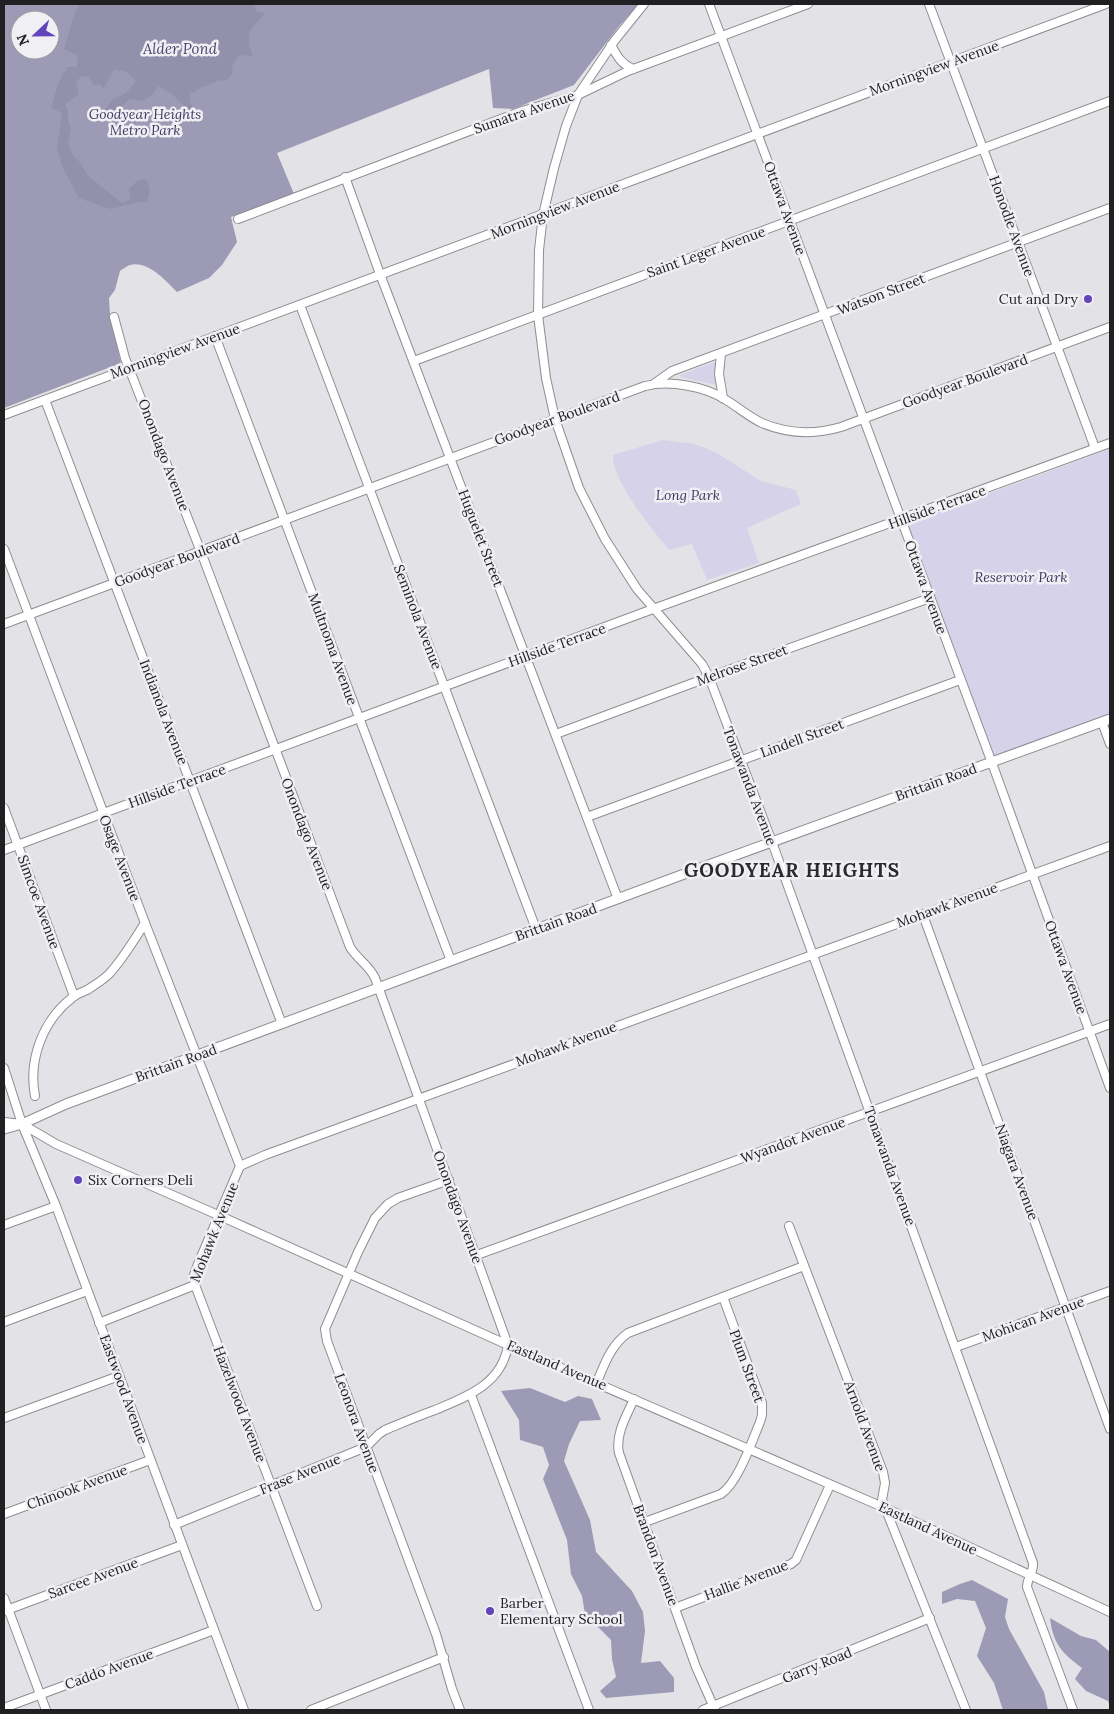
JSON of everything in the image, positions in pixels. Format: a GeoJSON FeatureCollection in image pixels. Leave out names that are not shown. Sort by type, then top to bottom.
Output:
{"type":"FeatureCollection","features":[{"type":"Feature","properties":{"kind":"main road","name":"Brittain Road"},"geometry":{"type":"LineString","coordinates":[[4,1129],[22,1124],[66,1104],[536,929],[1106,721]]}},
{"type":"Feature","properties":{"kind":"street","name":"Tonawanda Avenue"},"geometry":{"type":"LineString","coordinates":[[644,4],[611,46],[578,95],[566,126],[543,215],[539,250],[538,315],[545,370],[555,419],[573,472],[589,509],[620,564],[653,609],[702,664],[709,677],[772,842],[1033,1562],[1027,1587],[1073,1710]]}},
{"type":"Feature","properties":{"kind":"street","name":"Ottawa Avenue"},"geometry":{"type":"LineString","coordinates":[[709,4],[992,763],[1110,1088]]}},
{"type":"Feature","properties":{"kind":"street","name":"Sumatra Avenue"},"geometry":{"type":"LineString","coordinates":[[238,219],[522,111],[578,95],[600,82],[808,4]]}},
{"type":"Feature","properties":{"kind":"street","name":"Honodle Avenue"},"geometry":{"type":"LineString","coordinates":[[929,4],[1095,448]]}},
{"type":"Feature","properties":{"kind":"street","name":"Morningview Avenue"},"geometry":{"type":"LineString","coordinates":[[4,415],[1106,4]]}},
{"type":"Feature","properties":{"kind":"street"},"geometry":{"type":"LineString","coordinates":[[611,46],[619,60],[633,69]]}},
{"type":"Feature","properties":{"kind":"street","name":"Saint Leger Avenue"},"geometry":{"type":"LineString","coordinates":[[414,361],[1110,101]]}},
{"type":"Feature","properties":{"kind":"street","name":"Huguelet Street"},"geometry":{"type":"LineString","coordinates":[[345,177],[380,274],[618,899]]}},
{"type":"Feature","properties":{"kind":"street","name":"Watson Street"},"geometry":{"type":"LineString","coordinates":[[655,383],[672,371],[1110,208]]}},
{"type":"Feature","properties":{"kind":"street","name":"Seminola Avenue"},"geometry":{"type":"LineString","coordinates":[[300,305],[536,929]]}},
{"type":"Feature","properties":{"kind":"street","name":"Onondago Avenue"},"geometry":{"type":"LineString","coordinates":[[114,317],[125,358],[201,552],[350,947],[356,956],[370,967],[379,988],[508,1345]]}},
{"type":"Feature","properties":{"kind":"street","name":"Goodyear Boulevard"},"geometry":{"type":"LineString","coordinates":[[4,624],[655,383],[692,386],[707,390],[755,419],[787,431],[818,432],[841,428],[1110,327]]}},
{"type":"Feature","properties":{"kind":"street","name":"Multnoma Avenue"},"geometry":{"type":"LineString","coordinates":[[215,336],[451,961]]}},
{"type":"Feature","properties":{"kind":"street"},"geometry":{"type":"LineString","coordinates":[[721,354],[719,374],[723,398]]}},
{"type":"Feature","properties":{"kind":"street","name":"Indianola Avenue"},"geometry":{"type":"LineString","coordinates":[[45,400],[282,1024]]}},
{"type":"Feature","properties":{"kind":"street","name":"Hillside Terrace"},"geometry":{"type":"LineString","coordinates":[[4,850],[653,609],[1110,443]]}},
{"type":"Feature","properties":{"kind":"street","name":"Osage Avenue"},"geometry":{"type":"LineString","coordinates":[[4,549],[145,923],[240,1166]]}},
{"type":"Feature","properties":{"kind":"street","name":"Melrose Street"},"geometry":{"type":"LineString","coordinates":[[556,734],[930,598]]}},
{"type":"Feature","properties":{"kind":"street","name":"Lindell Street"},"geometry":{"type":"LineString","coordinates":[[587,817],[960,680]]}},
{"type":"Feature","properties":{"kind":"street"},"geometry":{"type":"LineString","coordinates":[[1106,721],[1110,744]]}},
{"type":"Feature","properties":{"kind":"street","name":"Simcoe Avenue"},"geometry":{"type":"LineString","coordinates":[[4,808],[74,996]]}},
{"type":"Feature","properties":{"kind":"street","name":"Mohawk Avenue"},"geometry":{"type":"LineString","coordinates":[[100,1323],[195,1286],[194,1275],[240,1166],[265,1155],[1110,846]]}},
{"type":"Feature","properties":{"kind":"street","name":"Niagara Avenue"},"geometry":{"type":"LineString","coordinates":[[923,915],[1110,1429]]}},
{"type":"Feature","properties":{"kind":"street"},"geometry":{"type":"LineString","coordinates":[[35,1096],[33,1083],[34,1064],[40,1040],[50,1021],[74,996],[87,990],[109,973],[145,923]]}},
{"type":"Feature","properties":{"kind":"street","name":"Wyandot Avenue"},"geometry":{"type":"LineString","coordinates":[[477,1255],[1110,1024]]}},
{"type":"Feature","properties":{"kind":"street","name":"Eastwood Avenue"},"geometry":{"type":"LineString","coordinates":[[4,1068],[22,1124],[56,1206],[244,1710]]}},
{"type":"Feature","properties":{"kind":"street","name":"Eastland Avenue"},"geometry":{"type":"LineString","coordinates":[[4,1122],[22,1124],[56,1144],[508,1345],[886,1508],[1110,1612]]}},
{"type":"Feature","properties":{"kind":"street","name":"Leonora Avenue"},"geometry":{"type":"LineString","coordinates":[[449,1180],[398,1198],[379,1212],[368,1230],[327,1323],[326,1335],[444,1657],[452,1689],[460,1710]]}},
{"type":"Feature","properties":{"kind":"street"},"geometry":{"type":"LineString","coordinates":[[4,1225],[56,1206]]}},
{"type":"Feature","properties":{"kind":"street","name":"Arnold Avenue"},"geometry":{"type":"LineString","coordinates":[[790,1226],[883,1472],[885,1483],[882,1500],[966,1710]]}},
{"type":"Feature","properties":{"kind":"street"},"geometry":{"type":"LineString","coordinates":[[597,1382],[611,1351],[619,1340],[628,1333],[804,1266]]}},
{"type":"Feature","properties":{"kind":"street","name":"Hazelwood Avenue"},"geometry":{"type":"LineString","coordinates":[[195,1286],[317,1606]]}},
{"type":"Feature","properties":{"kind":"street"},"geometry":{"type":"LineString","coordinates":[[4,1322],[87,1291]]}},
{"type":"Feature","properties":{"kind":"street","name":"Mohican Avenue"},"geometry":{"type":"LineString","coordinates":[[956,1347],[1110,1291]]}},
{"type":"Feature","properties":{"kind":"street","name":"Plum Street"},"geometry":{"type":"LineString","coordinates":[[644,1522],[726,1491],[734,1480],[749,1449],[762,1415],[762,1403],[723,1297]]}},
{"type":"Feature","properties":{"kind":"street","name":"Frase Avenue"},"geometry":{"type":"LineString","coordinates":[[174,1525],[366,1447],[385,1430],[471,1395],[488,1382],[501,1367],[508,1345]]}},
{"type":"Feature","properties":{"kind":"street"},"geometry":{"type":"LineString","coordinates":[[4,1418],[119,1376]]}},
{"type":"Feature","properties":{"kind":"street"},"geometry":{"type":"LineString","coordinates":[[471,1395],[589,1710]]}},
{"type":"Feature","properties":{"kind":"street","name":"Brandon Avenue"},"geometry":{"type":"LineString","coordinates":[[634,1399],[619,1434],[617,1447],[696,1667],[714,1708]]}},
{"type":"Feature","properties":{"kind":"street","name":"Chinook Avenue"},"geometry":{"type":"LineString","coordinates":[[4,1514],[150,1460]]}},
{"type":"Feature","properties":{"kind":"street","name":"Hallie Avenue"},"geometry":{"type":"LineString","coordinates":[[675,1608],[770,1572],[796,1560],[830,1485]]}},
{"type":"Feature","properties":{"kind":"street","name":"Sarcee Avenue"},"geometry":{"type":"LineString","coordinates":[[6,1610],[182,1545]]}},
{"type":"Feature","properties":{"kind":"street"},"geometry":{"type":"LineString","coordinates":[[4,1598],[6,1610],[46,1710]]}},
{"type":"Feature","properties":{"kind":"street","name":"Garry Road"},"geometry":{"type":"LineString","coordinates":[[703,1710],[714,1708],[930,1618]]}},
{"type":"Feature","properties":{"kind":"street","name":"Caddo Avenue"},"geometry":{"type":"LineString","coordinates":[[4,1708],[214,1630]]}},
{"type":"Feature","properties":{"kind":"street"},"geometry":{"type":"LineString","coordinates":[[311,1710],[444,1657]]}},
{"type":"Feature","properties":{"kind":"green space","name":"Goodyear Heights Metro Park"},"geometry":{"type":"Polygon","coordinates":[[[4,4],[639,4],[619,26],[574,85],[513,109],[493,108],[489,69],[277,153],[294,194],[231,217],[237,242],[222,265],[209,278],[177,292],[150,268],[137,264],[130,265],[120,271],[115,290],[109,298],[110,315],[121,363],[4,408],[4,4]]]}},
{"type":"Feature","properties":{"kind":"green space"},"geometry":{"type":"Polygon","coordinates":[[[714,362],[717,363],[715,371],[716,385],[680,377],[680,375],[714,362]]]}},
{"type":"Feature","properties":{"kind":"green space","name":"Long Park"},"geometry":{"type":"Polygon","coordinates":[[[663,440],[695,444],[717,453],[761,481],[796,490],[801,504],[747,528],[759,563],[707,580],[692,544],[669,550],[653,531],[626,491],[614,465],[613,455],[663,440]]]}},
{"type":"Feature","properties":{"kind":"green space","name":"Reservoir Park"},"geometry":{"type":"Polygon","coordinates":[[[1110,449],[1110,715],[996,757],[992,755],[908,528],[914,521],[1110,449]]]}},
{"type":"Feature","properties":{"kind":"green space"},"geometry":{"type":"Polygon","coordinates":[[[530,1388],[565,1402],[578,1396],[592,1399],[601,1420],[580,1421],[569,1444],[564,1461],[590,1520],[596,1552],[632,1591],[643,1612],[645,1631],[641,1663],[660,1661],[674,1678],[674,1692],[606,1698],[600,1691],[616,1677],[612,1659],[611,1640],[585,1614],[582,1596],[571,1574],[567,1540],[543,1479],[549,1465],[543,1447],[520,1440],[519,1420],[501,1391],[530,1388]]]}},
{"type":"Feature","properties":{"kind":"green space"},"geometry":{"type":"Polygon","coordinates":[[[972,1580],[1008,1599],[1005,1617],[1009,1629],[1044,1692],[1048,1710],[1003,1710],[994,1683],[977,1656],[986,1628],[975,1601],[957,1599],[942,1604],[942,1592],[972,1580]]]}},
{"type":"Feature","properties":{"kind":"green space"},"geometry":{"type":"Polygon","coordinates":[[[534,1597],[538,1609],[527,1613],[522,1602],[534,1597]]]}},
{"type":"Feature","properties":{"kind":"green space"},"geometry":{"type":"Polygon","coordinates":[[[1050,1618],[1081,1636],[1096,1640],[1110,1652],[1110,1706],[1108,1701],[1086,1691],[1075,1679],[1082,1668],[1069,1658],[1056,1641],[1050,1618]]]}},
{"type":"Feature","properties":{"kind":"water","name":"Alder Pond"},"geometry":{"type":"Polygon","coordinates":[[[80,4],[254,4],[257,12],[266,13],[250,32],[249,42],[253,56],[239,55],[232,66],[233,73],[226,81],[218,80],[200,88],[194,93],[189,91],[191,105],[201,115],[198,120],[173,95],[159,86],[152,95],[143,101],[129,99],[123,106],[102,121],[98,118],[113,99],[126,93],[136,81],[125,71],[114,70],[103,89],[100,84],[93,85],[89,77],[81,76],[76,83],[79,94],[65,104],[71,129],[68,144],[74,157],[80,162],[87,175],[122,203],[130,199],[129,189],[137,181],[146,179],[150,189],[147,202],[110,209],[79,198],[62,166],[57,148],[62,113],[51,108],[58,84],[67,67],[77,67],[78,56],[64,49],[74,15],[80,4]]]}},
{"type":"Feature","properties":{"kind":"place","name":"Cut and Dry"},"geometry":{"type":"Point","coordinates":[1088,299]}},
{"type":"Feature","properties":{"kind":"place","name":"Six Corners Deli"},"geometry":{"type":"Point","coordinates":[78,1180]}},
{"type":"Feature","properties":{"kind":"place","name":"Barber Elementary School"},"geometry":{"type":"Point","coordinates":[490,1611]}},
{"type":"Feature","properties":{"kind":"district","name":"GOODYEAR HEIGHTS"},"geometry":{"type":"Point","coordinates":[792,870]}}]}
